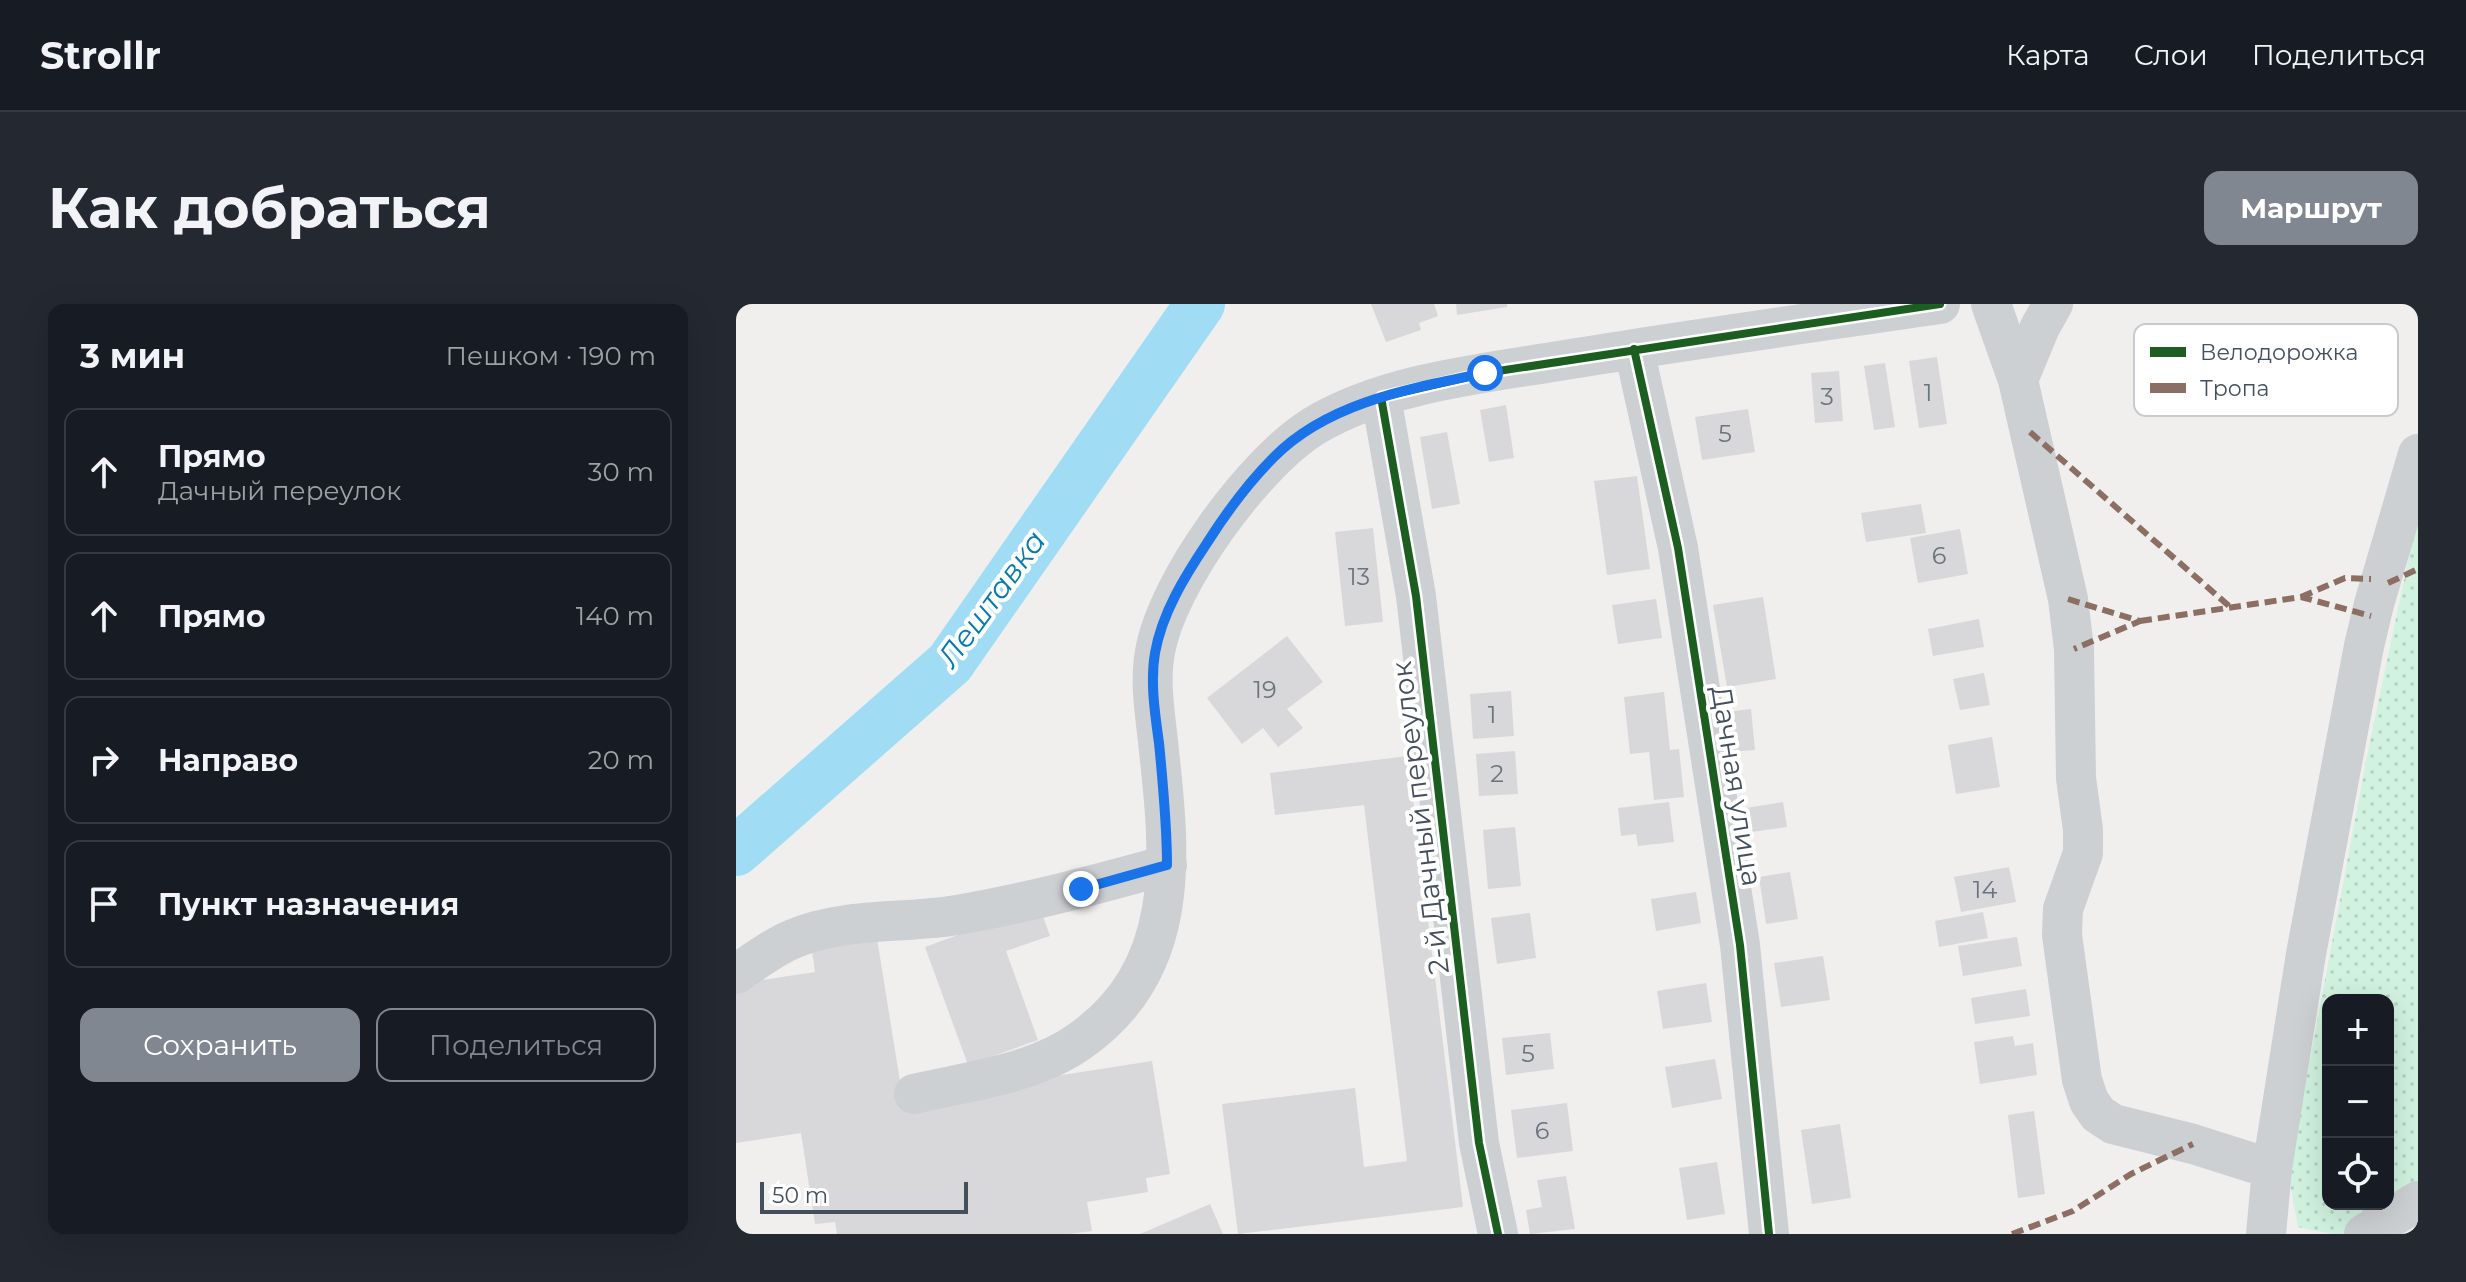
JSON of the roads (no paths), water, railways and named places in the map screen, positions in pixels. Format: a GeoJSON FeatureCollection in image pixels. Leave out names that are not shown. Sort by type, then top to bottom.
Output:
{"type":"FeatureCollection","features":[{"type":"Feature","properties":{"kind":"street"},"geometry":{"type":"LineString","coordinates":[[914,1094],[1023,1068],[1055,1056],[1107,1020],[1131,993],[1145,969],[1159,930],[1167,882],[1167,823],[1153,693],[1155,652],[1166,617],[1186,575],[1228,510],[1275,456],[1317,425],[1343,412],[1381,397],[1485,373],[1940,304]]}},
{"type":"Feature","properties":{"kind":"street"},"geometry":{"type":"LineString","coordinates":[[1991,304],[2018,380],[2068,599],[2074,649],[2076,778],[2083,853],[2063,909],[2062,935],[2082,1080],[2089,1101],[2098,1114],[2113,1124],[2193,1144],[2273,1210]]}},
{"type":"Feature","properties":{"kind":"street"},"geometry":{"type":"LineString","coordinates":[[2018,380],[2053,304]]}},
{"type":"Feature","properties":{"kind":"street","name":"Дачная улица"},"geometry":{"type":"LineString","coordinates":[[1634,349],[1678,548],[1740,945],[1769,1234]]}},
{"type":"Feature","properties":{"kind":"street","name":"2-й Дачный переулок"},"geometry":{"type":"LineString","coordinates":[[1381,397],[1416,596],[1479,1143],[1498,1234]]}},
{"type":"Feature","properties":{"kind":"street"},"geometry":{"type":"LineString","coordinates":[[2273,1210],[2306,954],[2364,646],[2417,458]]}},
{"type":"Feature","properties":{"kind":"street"},"geometry":{"type":"LineString","coordinates":[[736,974],[770,950],[794,938],[836,926],[956,915],[1081,889],[1167,865]]}},
{"type":"Feature","properties":{"kind":"street"},"geometry":{"type":"LineString","coordinates":[[2370,1230],[2418,1201]]}},
{"type":"Feature","properties":{"kind":"street"},"geometry":{"type":"LineString","coordinates":[[2370,1230],[2418,1220]]}},
{"type":"Feature","properties":{"kind":"waterway","name":"Лештавка"},"geometry":{"type":"LineString","coordinates":[[736,851],[950,663],[1200,304]]}}]}
